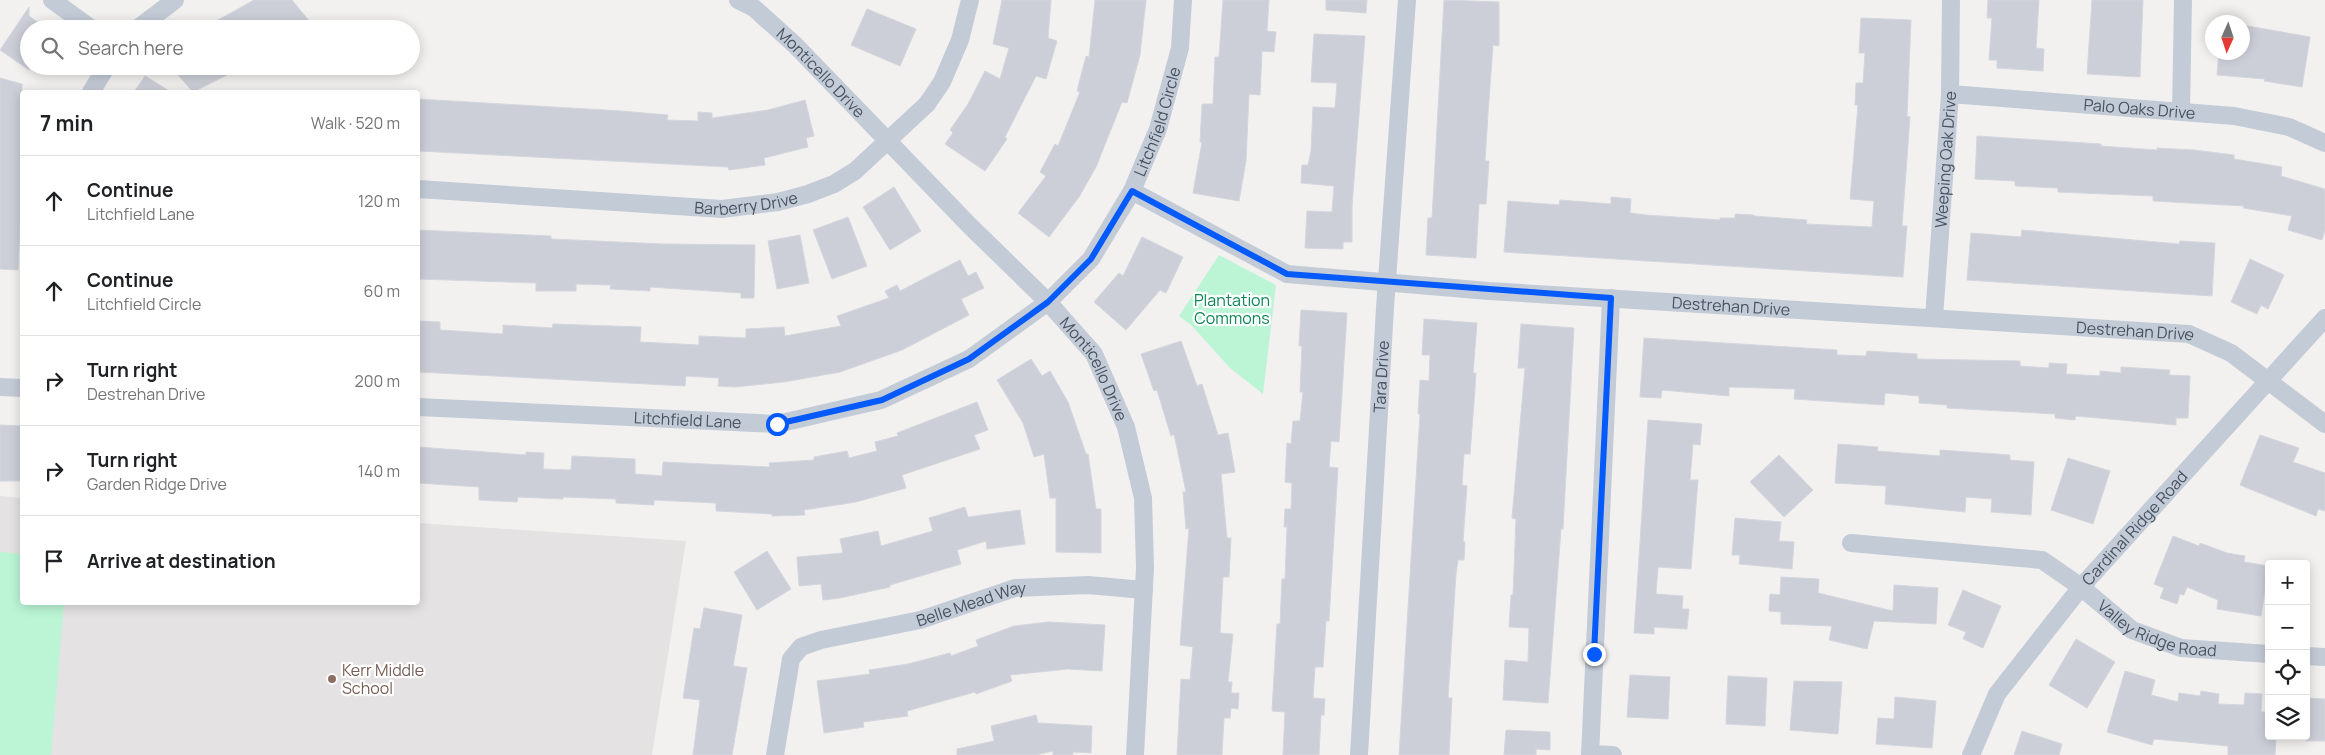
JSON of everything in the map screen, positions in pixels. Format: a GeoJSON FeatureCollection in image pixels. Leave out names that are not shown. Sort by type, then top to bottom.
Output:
{"type":"FeatureCollection","features":[{"type":"Feature","properties":{"kind":"street"},"geometry":{"type":"LineString","coordinates":[[52,0],[80,20]]}},
{"type":"Feature","properties":{"kind":"street"},"geometry":{"type":"LineString","coordinates":[[149,20],[175,0]]}},
{"type":"Feature","properties":{"kind":"street","name":"Monticello Drive"},"geometry":{"type":"LineString","coordinates":[[738,0],[754,8],[795,45],[1048,302],[1094,354],[1126,426],[1143,498],[1144,590],[1134,755]]}},
{"type":"Feature","properties":{"kind":"street","name":"Barberry Drive"},"geometry":{"type":"LineString","coordinates":[[420,189],[722,209],[778,202],[834,184],[856,170],[928,104],[942,82],[960,40],[970,0]]}},
{"type":"Feature","properties":{"kind":"street","name":"Litchfield Circle"},"geometry":{"type":"LineString","coordinates":[[1048,302],[1091,259],[1132,191],[1158,129],[1178,58],[1183,0]]}},
{"type":"Feature","properties":{"kind":"street","name":"Tara Drive"},"geometry":{"type":"LineString","coordinates":[[1359,755],[1387,282],[1407,0]]}},
{"type":"Feature","properties":{"kind":"street","name":"Weeping Oak Drive"},"geometry":{"type":"LineString","coordinates":[[1934,318],[1950,94],[1951,0]]}},
{"type":"Feature","properties":{"kind":"street"},"geometry":{"type":"LineString","coordinates":[[2181,112],[2183,0]]}},
{"type":"Feature","properties":{"kind":"street"},"geometry":{"type":"LineString","coordinates":[[92,90],[101,75]]}},
{"type":"Feature","properties":{"kind":"street","name":"Palo Oaks Drive"},"geometry":{"type":"LineString","coordinates":[[1950,94],[2234,116],[2290,127],[2325,142]]}},
{"type":"Feature","properties":{"kind":"street","name":"Destrehan Drive"},"geometry":{"type":"LineString","coordinates":[[1132,191],[1287,274],[1611,298],[2190,334],[2231,353],[2325,424]]}},
{"type":"Feature","properties":{"kind":"street"},"geometry":{"type":"LineString","coordinates":[[1611,298],[1590,754],[1613,755]]}},
{"type":"Feature","properties":{"kind":"street","name":"Litchfield Lane"},"geometry":{"type":"LineString","coordinates":[[420,407],[777,424],[882,400],[969,359],[1048,302]]}},
{"type":"Feature","properties":{"kind":"street","name":"Cardinal Ridge Road"},"geometry":{"type":"LineString","coordinates":[[1971,755],[1997,694],[2081,587],[2325,318]]}},
{"type":"Feature","properties":{"kind":"street"},"geometry":{"type":"LineString","coordinates":[[0,387],[20,388]]}},
{"type":"Feature","properties":{"kind":"street","name":"Valley Ridge Road"},"geometry":{"type":"LineString","coordinates":[[1851,543],[2042,560],[2081,587],[2132,630],[2181,648],[2265,654]]}},
{"type":"Feature","properties":{"kind":"street","name":"Belle Mead Way"},"geometry":{"type":"LineString","coordinates":[[775,755],[791,659],[801,647],[821,640],[920,620],[1015,588],[1088,585],[1144,590]]}},
{"type":"Feature","properties":{"kind":"street"},"geometry":{"type":"LineString","coordinates":[[2310,656],[2325,658]]}},
{"type":"Feature","properties":{"kind":"shaded area","name":"Kerr Middle School"},"geometry":{"type":"Polygon","coordinates":[[[0,496],[20,498],[20,605],[420,605],[420,523],[686,541],[652,755],[0,755],[0,496]]]}},
{"type":"Feature","properties":{"kind":"green space","name":"Plantation Commons"},"geometry":{"type":"Polygon","coordinates":[[[1219,255],[1276,285],[1263,394],[1230,368],[1192,326],[1179,316],[1219,255]]]}},
{"type":"Feature","properties":{"kind":"green space"},"geometry":{"type":"Polygon","coordinates":[[[0,552],[20,554],[20,605],[64,605],[51,755],[0,755],[0,552]]]}},
{"type":"Feature","properties":{"kind":"building"},"geometry":{"type":"Polygon","coordinates":[[[254,0],[292,0],[308,20],[218,20],[254,0]]]}},
{"type":"Feature","properties":{"kind":"building"},"geometry":{"type":"Polygon","coordinates":[[[1002,0],[1051,0],[1048,38],[1057,41],[1046,79],[1036,76],[1005,137],[1007,139],[985,171],[945,144],[953,133],[950,130],[968,104],[985,71],[1000,79],[1009,48],[993,44],[1002,0]]]}},
{"type":"Feature","properties":{"kind":"building"},"geometry":{"type":"Polygon","coordinates":[[[1095,0],[1146,0],[1140,55],[1127,103],[1122,102],[1096,167],[1079,197],[1049,237],[1018,213],[1046,176],[1040,172],[1055,144],[1058,146],[1080,92],[1077,91],[1086,56],[1089,57],[1095,0]]]}},
{"type":"Feature","properties":{"kind":"building"},"geometry":{"type":"Polygon","coordinates":[[[1223,0],[1269,0],[1267,31],[1276,32],[1274,52],[1262,51],[1260,95],[1249,94],[1246,161],[1239,201],[1193,193],[1202,142],[1200,142],[1202,104],[1213,104],[1215,57],[1219,57],[1223,0]]]}},
{"type":"Feature","properties":{"kind":"building"},"geometry":{"type":"Polygon","coordinates":[[[1326,0],[1367,0],[1366,13],[1326,10],[1326,0]]]}},
{"type":"Feature","properties":{"kind":"building"},"geometry":{"type":"Polygon","coordinates":[[[1444,0],[1499,2],[1499,46],[1493,45],[1488,114],[1485,161],[1489,161],[1486,204],[1479,204],[1476,258],[1426,255],[1428,218],[1432,218],[1444,0]]]}},
{"type":"Feature","properties":{"kind":"building"},"geometry":{"type":"Polygon","coordinates":[[[1988,0],[2039,0],[2036,48],[2044,49],[2043,71],[1997,68],[1997,60],[1989,60],[1992,18],[1987,18],[1988,0]]]}},
{"type":"Feature","properties":{"kind":"building"},"geometry":{"type":"Polygon","coordinates":[[[2092,0],[2143,0],[2140,77],[2087,74],[2092,0]]]}},
{"type":"Feature","properties":{"kind":"building"},"geometry":{"type":"Polygon","coordinates":[[[29,7],[29,16],[35,20],[20,20],[29,7]]]}},
{"type":"Feature","properties":{"kind":"building"},"geometry":{"type":"Polygon","coordinates":[[[867,9],[916,29],[900,66],[851,45],[867,9]]]}},
{"type":"Feature","properties":{"kind":"building"},"geometry":{"type":"Polygon","coordinates":[[[1861,18],[1911,20],[1907,116],[1910,117],[1902,226],[1907,226],[1903,277],[1504,252],[1508,201],[1559,205],[1560,200],[1611,204],[1611,197],[1631,199],[1630,213],[1646,215],[1720,220],[1720,218],[1735,218],[1735,214],[1754,215],[1807,220],[1806,224],[1872,227],[1874,201],[1850,199],[1858,105],[1855,105],[1856,83],[1863,83],[1865,53],[1859,53],[1861,18]]]}},
{"type":"Feature","properties":{"kind":"building"},"geometry":{"type":"Polygon","coordinates":[[[20,20],[20,64],[0,50],[20,20]]]}},
{"type":"Feature","properties":{"kind":"building"},"geometry":{"type":"Polygon","coordinates":[[[2250,26],[2310,37],[2302,87],[2264,81],[2265,79],[2217,75],[2218,60],[2250,60],[2250,26]]]}},
{"type":"Feature","properties":{"kind":"building"},"geometry":{"type":"Polygon","coordinates":[[[1314,34],[1365,36],[1352,206],[1352,242],[1343,242],[1343,249],[1305,248],[1307,211],[1332,212],[1334,186],[1301,183],[1302,165],[1308,165],[1311,151],[1313,107],[1335,108],[1337,83],[1311,82],[1314,34]]]}},
{"type":"Feature","properties":{"kind":"building"},"geometry":{"type":"Polygon","coordinates":[[[178,75],[227,75],[197,90],[191,90],[178,75]]]}},
{"type":"Feature","properties":{"kind":"building"},"geometry":{"type":"Polygon","coordinates":[[[145,76],[168,90],[135,90],[145,76]]]}},
{"type":"Feature","properties":{"kind":"building"},"geometry":{"type":"Polygon","coordinates":[[[0,78],[22,84],[22,90],[20,90],[20,226],[18,270],[0,269],[0,78]]]}},
{"type":"Feature","properties":{"kind":"building"},"geometry":{"type":"Polygon","coordinates":[[[420,99],[621,111],[668,115],[667,120],[698,121],[698,112],[712,113],[712,118],[768,110],[805,100],[814,136],[806,138],[808,147],[764,158],[765,165],[729,170],[728,167],[420,151],[420,99]]]}},
{"type":"Feature","properties":{"kind":"building"},"geometry":{"type":"Polygon","coordinates":[[[1977,136],[2101,144],[2101,146],[2157,150],[2157,148],[2194,150],[2234,155],[2234,159],[2282,167],[2281,176],[2325,189],[2325,230],[2322,240],[2288,230],[2292,216],[2243,208],[2244,206],[2153,201],[2153,196],[2058,192],[2058,188],[2015,186],[2015,181],[1975,179],[1977,136]]]}},
{"type":"Feature","properties":{"kind":"building"},"geometry":{"type":"Polygon","coordinates":[[[894,187],[921,231],[890,250],[863,207],[894,187]]]}},
{"type":"Feature","properties":{"kind":"building"},"geometry":{"type":"Polygon","coordinates":[[[848,217],[867,266],[832,279],[813,230],[848,217]]]}},
{"type":"Feature","properties":{"kind":"building"},"geometry":{"type":"Polygon","coordinates":[[[420,230],[551,236],[551,239],[663,244],[755,245],[754,298],[741,298],[741,293],[650,287],[650,291],[610,289],[611,285],[576,284],[576,291],[536,291],[536,283],[420,279],[420,230]]]}},
{"type":"Feature","properties":{"kind":"building"},"geometry":{"type":"Polygon","coordinates":[[[2022,230],[2179,244],[2180,241],[2215,243],[2212,296],[1967,280],[1971,233],[2021,237],[2022,230]]]}},
{"type":"Feature","properties":{"kind":"building"},"geometry":{"type":"Polygon","coordinates":[[[800,235],[809,283],[777,289],[768,241],[800,235]]]}},
{"type":"Feature","properties":{"kind":"building"},"geometry":{"type":"Polygon","coordinates":[[[1142,237],[1183,257],[1166,293],[1160,290],[1126,330],[1094,302],[1119,273],[1123,276],[1142,237]]]}},
{"type":"Feature","properties":{"kind":"building"},"geometry":{"type":"Polygon","coordinates":[[[2250,259],[2284,275],[2268,309],[2261,305],[2257,314],[2231,302],[2250,259]]]}},
{"type":"Feature","properties":{"kind":"building"},"geometry":{"type":"Polygon","coordinates":[[[960,260],[968,276],[976,272],[984,288],[961,299],[969,315],[902,350],[840,372],[784,382],[735,387],[718,386],[719,378],[686,376],[685,386],[420,372],[420,321],[440,322],[440,330],[503,334],[503,325],[552,328],[553,324],[641,327],[640,342],[699,345],[699,336],[746,338],[746,329],[784,327],[785,336],[841,326],[837,316],[889,298],[885,291],[897,285],[900,291],[960,260]]]}},
{"type":"Feature","properties":{"kind":"building"},"geometry":{"type":"Polygon","coordinates":[[[1301,310],[1347,313],[1339,442],[1331,441],[1329,467],[1338,468],[1329,621],[1326,621],[1323,667],[1315,667],[1313,698],[1325,699],[1324,715],[1321,715],[1319,755],[1283,755],[1285,712],[1272,711],[1277,624],[1280,624],[1282,579],[1285,579],[1287,527],[1284,527],[1285,509],[1291,509],[1292,483],[1285,482],[1287,443],[1291,444],[1293,421],[1300,421],[1303,392],[1300,392],[1302,346],[1299,346],[1301,310]]]}},
{"type":"Feature","properties":{"kind":"building"},"geometry":{"type":"Polygon","coordinates":[[[1424,319],[1477,323],[1473,373],[1476,373],[1470,454],[1464,454],[1462,485],[1467,486],[1463,542],[1465,542],[1464,560],[1458,560],[1456,574],[1448,698],[1452,698],[1449,755],[1399,755],[1420,414],[1418,414],[1420,380],[1429,381],[1430,355],[1422,355],[1424,319]]]}},
{"type":"Feature","properties":{"kind":"building"},"geometry":{"type":"Polygon","coordinates":[[[1521,324],[1574,328],[1563,529],[1561,529],[1548,703],[1503,700],[1505,660],[1528,662],[1529,628],[1509,627],[1511,595],[1513,595],[1516,519],[1512,518],[1525,368],[1518,368],[1521,324]]]}},
{"type":"Feature","properties":{"kind":"building"},"geometry":{"type":"Polygon","coordinates":[[[1644,338],[1837,350],[1837,355],[1866,356],[1867,351],[1917,354],[1917,359],[2020,361],[2020,366],[2049,368],[2049,363],[2067,364],[2066,374],[2100,376],[2100,371],[2121,373],[2121,367],[2170,370],[2169,375],[2190,376],[2188,418],[2176,418],[2176,425],[2076,416],[2075,420],[2055,418],[2055,414],[1947,408],[1947,405],[1919,403],[1919,396],[1885,393],[1884,405],[1794,399],[1795,389],[1729,387],[1729,396],[1662,390],[1661,398],[1640,397],[1644,338]]]}},
{"type":"Feature","properties":{"kind":"building"},"geometry":{"type":"Polygon","coordinates":[[[1181,341],[1197,386],[1202,384],[1218,435],[1228,433],[1235,472],[1221,474],[1227,538],[1231,538],[1229,577],[1223,577],[1220,633],[1233,634],[1228,682],[1232,682],[1231,693],[1239,693],[1238,709],[1231,708],[1230,718],[1224,718],[1222,755],[1177,755],[1181,679],[1190,680],[1193,647],[1180,645],[1189,528],[1186,529],[1183,492],[1186,492],[1174,434],[1171,436],[1157,390],[1154,391],[1141,354],[1181,341]]]}},
{"type":"Feature","properties":{"kind":"building"},"geometry":{"type":"Polygon","coordinates":[[[1031,359],[1042,376],[1050,371],[1068,402],[1086,454],[1088,454],[1096,509],[1101,509],[1101,553],[1056,552],[1056,498],[1050,498],[1044,454],[1034,457],[1023,423],[997,380],[1031,359]]]}},
{"type":"Feature","properties":{"kind":"building"},"geometry":{"type":"Polygon","coordinates":[[[977,402],[988,430],[974,435],[980,449],[902,475],[906,488],[856,502],[804,510],[805,515],[772,516],[772,514],[716,511],[716,503],[654,500],[654,505],[616,503],[616,499],[563,497],[563,499],[518,497],[517,502],[479,500],[479,487],[420,483],[420,447],[526,455],[526,452],[544,453],[543,469],[571,470],[572,456],[635,459],[635,474],[662,476],[663,462],[770,467],[769,463],[814,460],[814,457],[847,451],[849,458],[877,451],[875,442],[898,436],[897,433],[977,402]]]}},
{"type":"Feature","properties":{"kind":"building"},"geometry":{"type":"Polygon","coordinates":[[[1648,420],[1702,424],[1700,445],[1693,444],[1690,480],[1698,480],[1691,569],[1658,567],[1656,594],[1683,596],[1682,609],[1689,609],[1687,629],[1654,627],[1654,634],[1634,633],[1648,420]]]}},
{"type":"Feature","properties":{"kind":"building"},"geometry":{"type":"Polygon","coordinates":[[[0,425],[20,426],[20,481],[0,481],[0,425]]]}},
{"type":"Feature","properties":{"kind":"building"},"geometry":{"type":"Polygon","coordinates":[[[2260,435],[2299,448],[2293,462],[2325,473],[2325,511],[2318,509],[2316,516],[2240,485],[2260,435]]]}},
{"type":"Feature","properties":{"kind":"building"},"geometry":{"type":"Polygon","coordinates":[[[1838,444],[1878,447],[1877,451],[1940,456],[1940,450],[2010,455],[2010,460],[2034,462],[2031,515],[1991,512],[1992,499],[1966,497],[1965,512],[1885,504],[1886,486],[1835,483],[1838,444]]]}},
{"type":"Feature","properties":{"kind":"building"},"geometry":{"type":"Polygon","coordinates":[[[1779,455],[1813,490],[1784,517],[1750,482],[1779,455]]]}},
{"type":"Feature","properties":{"kind":"building"},"geometry":{"type":"Polygon","coordinates":[[[2068,458],[2110,471],[2093,524],[2051,510],[2068,458]]]}},
{"type":"Feature","properties":{"kind":"building"},"geometry":{"type":"Polygon","coordinates":[[[965,507],[968,517],[1020,510],[1025,544],[987,549],[986,541],[957,550],[961,564],[890,585],[890,587],[840,598],[823,600],[821,584],[799,586],[797,557],[843,553],[840,539],[878,531],[881,546],[933,531],[929,518],[965,507]]]}},
{"type":"Feature","properties":{"kind":"building"},"geometry":{"type":"Polygon","coordinates":[[[1735,518],[1781,522],[1779,541],[1794,542],[1792,569],[1739,564],[1740,555],[1732,555],[1735,518]]]}},
{"type":"Feature","properties":{"kind":"building"},"geometry":{"type":"Polygon","coordinates":[[[2173,536],[2199,546],[2200,543],[2227,553],[2245,556],[2244,562],[2265,565],[2265,591],[2261,616],[2217,609],[2218,600],[2187,587],[2184,595],[2180,594],[2177,604],[2160,598],[2164,588],[2154,584],[2173,536]]]}},
{"type":"Feature","properties":{"kind":"building"},"geometry":{"type":"Polygon","coordinates":[[[767,551],[791,589],[757,610],[734,572],[767,551]]]}},
{"type":"Feature","properties":{"kind":"building"},"geometry":{"type":"Polygon","coordinates":[[[1781,577],[1819,579],[1818,593],[1893,611],[1894,585],[1938,588],[1936,624],[1874,621],[1867,649],[1829,640],[1832,626],[1781,624],[1781,612],[1769,611],[1770,594],[1780,595],[1781,577]]]}},
{"type":"Feature","properties":{"kind":"building"},"geometry":{"type":"Polygon","coordinates":[[[1963,590],[2001,606],[1983,648],[1963,639],[1966,632],[1948,625],[1963,590]]]}},
{"type":"Feature","properties":{"kind":"building"},"geometry":{"type":"Polygon","coordinates":[[[704,608],[742,615],[733,666],[747,668],[732,755],[693,755],[700,700],[683,698],[694,628],[700,629],[704,608]]]}},
{"type":"Feature","properties":{"kind":"building"},"geometry":{"type":"Polygon","coordinates":[[[1049,622],[1105,625],[1102,671],[1068,669],[1010,675],[1012,681],[976,694],[975,692],[907,711],[908,716],[863,722],[864,727],[824,733],[817,681],[870,674],[869,670],[908,664],[950,653],[951,656],[978,646],[976,640],[1014,626],[1049,622]]]}},
{"type":"Feature","properties":{"kind":"building"},"geometry":{"type":"Polygon","coordinates":[[[2076,639],[2115,662],[2087,708],[2049,685],[2076,639]]]}},
{"type":"Feature","properties":{"kind":"building"},"geometry":{"type":"Polygon","coordinates":[[[2125,671],[2155,680],[2151,695],[2178,702],[2179,693],[2200,696],[2201,691],[2219,694],[2218,704],[2244,705],[2245,693],[2262,694],[2261,712],[2265,712],[2265,740],[2276,740],[2275,755],[2228,755],[2228,746],[2154,739],[2152,745],[2107,732],[2125,671]]]}},
{"type":"Feature","properties":{"kind":"building"},"geometry":{"type":"Polygon","coordinates":[[[1630,675],[1670,677],[1668,719],[1627,717],[1630,675]]]}},
{"type":"Feature","properties":{"kind":"building"},"geometry":{"type":"Polygon","coordinates":[[[1728,676],[1767,678],[1765,726],[1726,724],[1728,676]]]}},
{"type":"Feature","properties":{"kind":"building"},"geometry":{"type":"Polygon","coordinates":[[[1794,681],[1842,682],[1838,734],[1790,730],[1794,681]]]}},
{"type":"Feature","properties":{"kind":"building"},"geometry":{"type":"Polygon","coordinates":[[[1895,697],[1936,701],[1932,748],[1876,744],[1878,718],[1894,719],[1895,697]]]}},
{"type":"Feature","properties":{"kind":"building"},"geometry":{"type":"Polygon","coordinates":[[[2310,698],[2325,699],[2325,741],[2306,741],[2310,740],[2310,698]]]}},
{"type":"Feature","properties":{"kind":"building"},"geometry":{"type":"Polygon","coordinates":[[[1036,715],[1038,723],[1092,726],[1091,753],[1073,752],[1073,755],[1053,755],[1053,751],[1036,755],[957,755],[957,749],[994,741],[991,726],[1036,715]]]}},
{"type":"Feature","properties":{"kind":"building"},"geometry":{"type":"Polygon","coordinates":[[[1506,730],[1550,732],[1550,750],[1536,749],[1536,755],[1504,755],[1506,730]]]}},
{"type":"Feature","properties":{"kind":"building"},"geometry":{"type":"Polygon","coordinates":[[[2022,731],[2062,744],[2059,755],[2014,755],[2022,731]]]}},
{"type":"Feature","properties":{"kind":"place","name":"Kerr Middle School"},"geometry":{"type":"Point","coordinates":[332,679]}},
{"type":"Feature","properties":{"kind":"route"},"geometry":{"type":"LineString","coordinates":[[777,424],[882,400],[969,359],[1048,302],[1091,259],[1132,191],[1287,274],[1489,291],[1611,298],[1594,654]]}}]}
